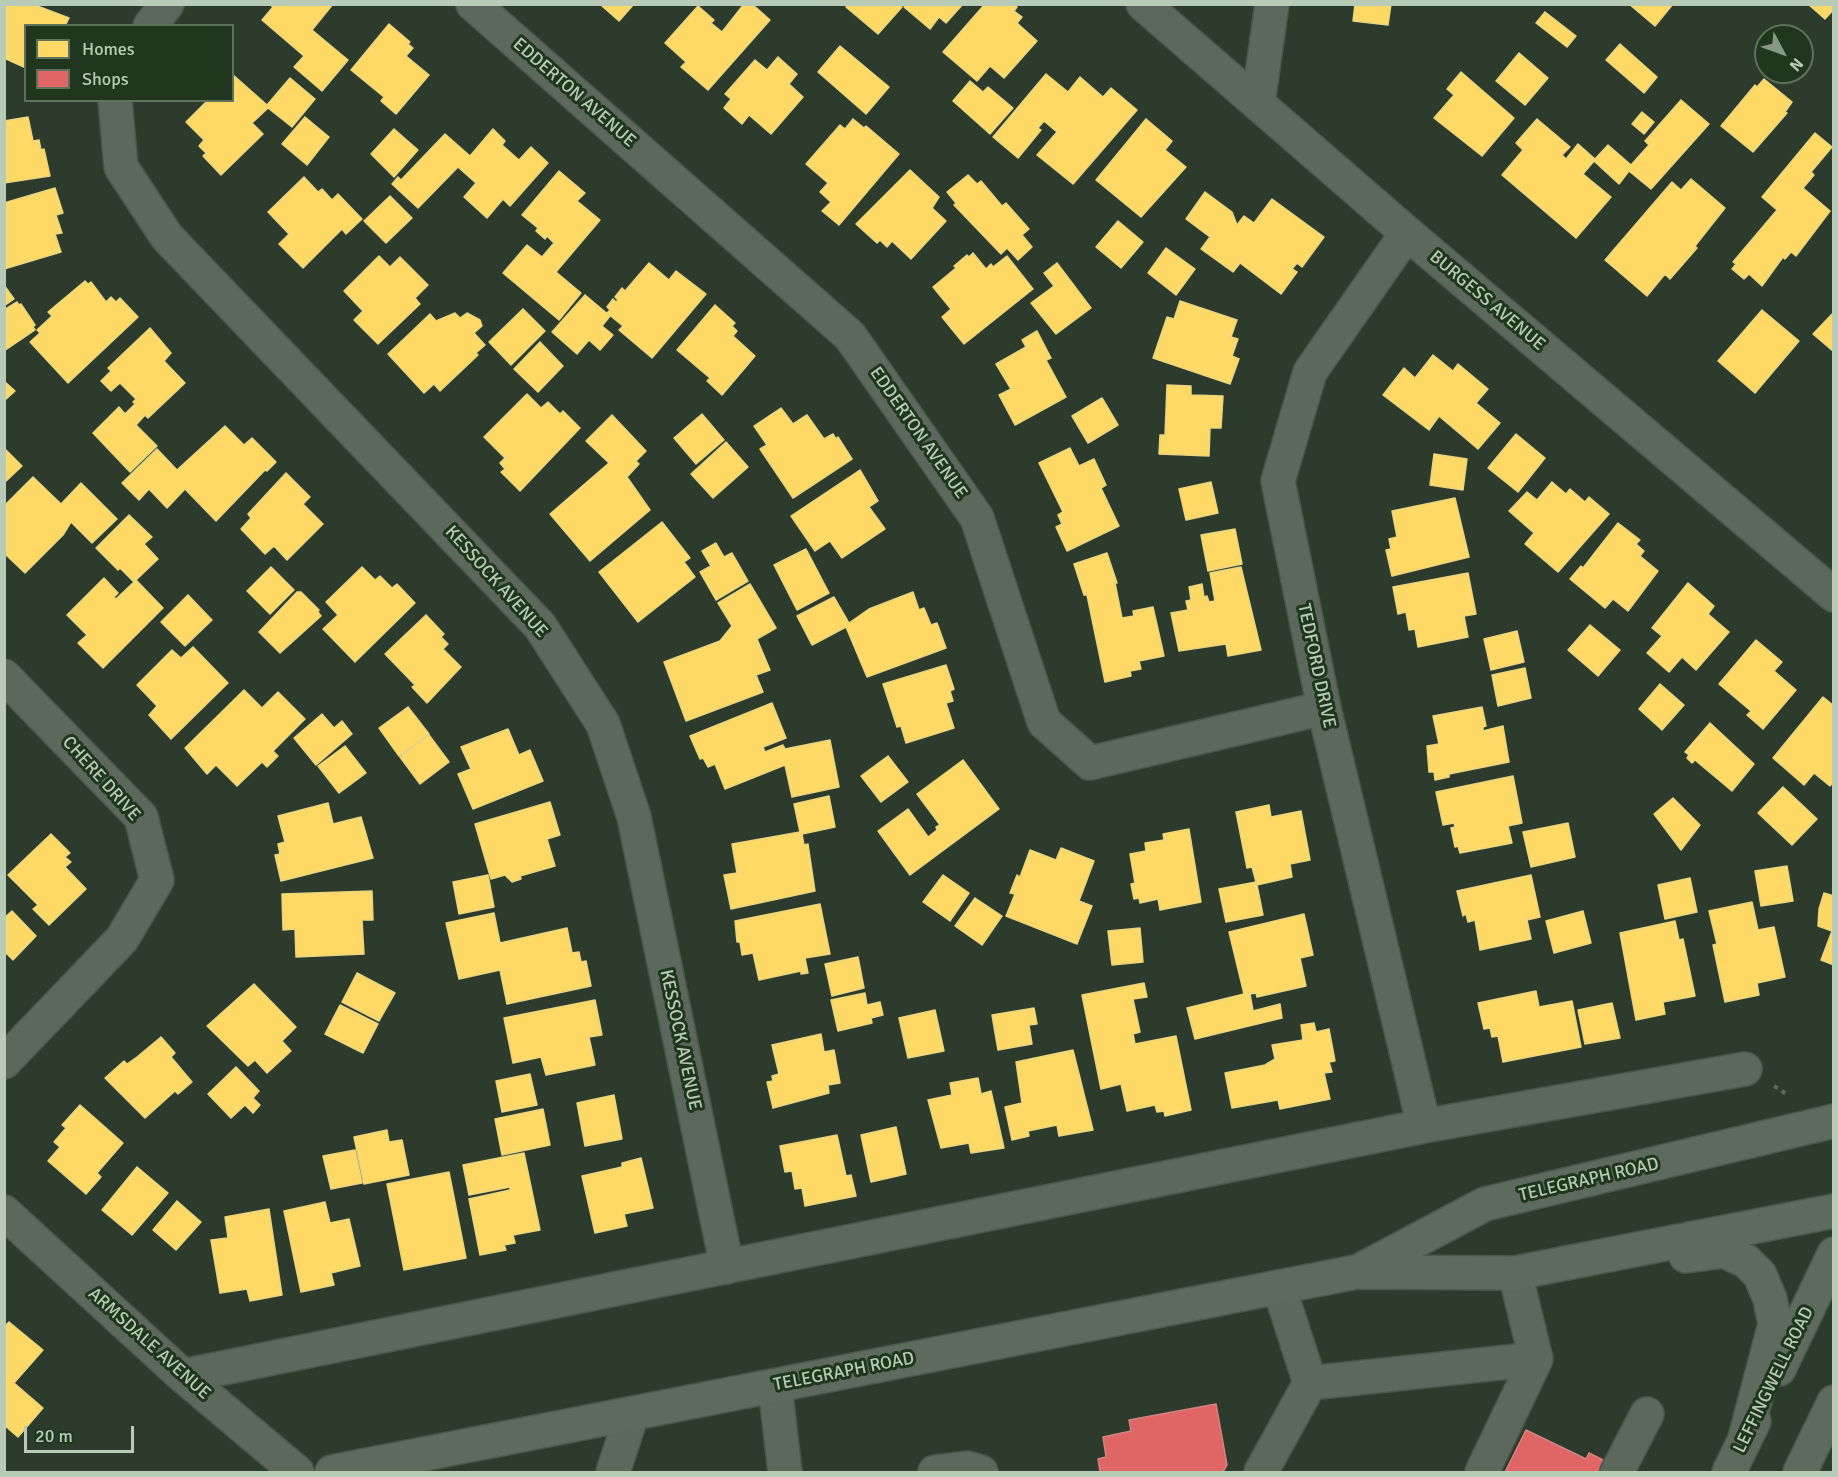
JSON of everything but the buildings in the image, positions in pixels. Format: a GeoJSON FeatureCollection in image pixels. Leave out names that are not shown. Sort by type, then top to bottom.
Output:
{"type":"FeatureCollection","features":[{"type":"Feature","properties":{"kind":"main road","name":"TELEGRAPH ROAD"},"geometry":{"type":"LineString","coordinates":[[1356,1272],[1485,1204],[1833,1121]]}},
{"type":"Feature","properties":{"kind":"main road","name":"TELEGRAPH ROAD"},"geometry":{"type":"LineString","coordinates":[[332,1473],[1356,1272],[1515,1273],[1833,1211]]}},
{"type":"Feature","properties":{"kind":"main road"},"geometry":{"type":"LineString","coordinates":[[1561,1264],[1724,1251],[1746,1261],[1760,1275],[1770,1299],[1775,1324],[1744,1442]]}},
{"type":"Feature","properties":{"kind":"main road","name":"LEFFINGWELL ROAD"},"geometry":{"type":"LineString","coordinates":[[1729,1473],[1833,1254]]}},
{"type":"Feature","properties":{"kind":"main road"},"geometry":{"type":"LineString","coordinates":[[1800,1473],[1833,1402]]}},
{"type":"Feature","properties":{"kind":"street"},"geometry":{"type":"LineString","coordinates":[[152,24],[167,4]]}},
{"type":"Feature","properties":{"kind":"street","name":"EDDERTON AVENUE"},"geometry":{"type":"LineString","coordinates":[[473,4],[850,336],[977,518],[1044,722],[1090,763],[1324,708]]}},
{"type":"Feature","properties":{"kind":"street","name":"BURGESS AVENUE"},"geometry":{"type":"LineString","coordinates":[[1143,4],[1407,233],[1833,595]]}},
{"type":"Feature","properties":{"kind":"street"},"geometry":{"type":"LineString","coordinates":[[1258,103],[1272,4]]}},
{"type":"Feature","properties":{"kind":"street","name":"KESSOCK AVENUE"},"geometry":{"type":"LineString","coordinates":[[115,102],[121,168],[168,237],[540,626],[603,724],[634,817],[727,1267]]}},
{"type":"Feature","properties":{"kind":"street","name":"TEDFORD DRIVE"},"geometry":{"type":"LineString","coordinates":[[1407,233],[1310,372],[1278,481],[1324,708],[1424,1126]]}},
{"type":"Feature","properties":{"kind":"street","name":"CHERE DRIVE"},"geometry":{"type":"LineString","coordinates":[[4,676],[141,817],[157,880],[122,939],[4,1062]]}},
{"type":"Feature","properties":{"kind":"street"},"geometry":{"type":"LineString","coordinates":[[183,1376],[1424,1126],[1745,1069]]}},
{"type":"Feature","properties":{"kind":"street","name":"ARMSDALE AVENUE"},"geometry":{"type":"LineString","coordinates":[[4,1212],[183,1376],[297,1473]]}},
{"type":"Feature","properties":{"kind":"street"},"geometry":{"type":"LineString","coordinates":[[1482,1473],[1536,1359],[1515,1273]]}},
{"type":"Feature","properties":{"kind":"street"},"geometry":{"type":"LineString","coordinates":[[1261,1473],[1310,1383],[1279,1287]]}},
{"type":"Feature","properties":{"kind":"street"},"geometry":{"type":"LineString","coordinates":[[1310,1383],[1536,1359]]}},
{"type":"Feature","properties":{"kind":"street"},"geometry":{"type":"LineString","coordinates":[[775,1386],[785,1473]]}},
{"type":"Feature","properties":{"kind":"street"},"geometry":{"type":"LineString","coordinates":[[613,1473],[632,1414]]}},
{"type":"Feature","properties":{"kind":"street"},"geometry":{"type":"LineString","coordinates":[[1617,1473],[1647,1414]]}},
{"type":"Feature","properties":{"kind":"street"},"geometry":{"type":"LineString","coordinates":[[935,1473],[967,1468],[981,1473]]}},
{"type":"Feature","properties":{"kind":"path"},"geometry":{"type":"LineString","coordinates":[[1745,1069],[1793,1098]]}}]}
